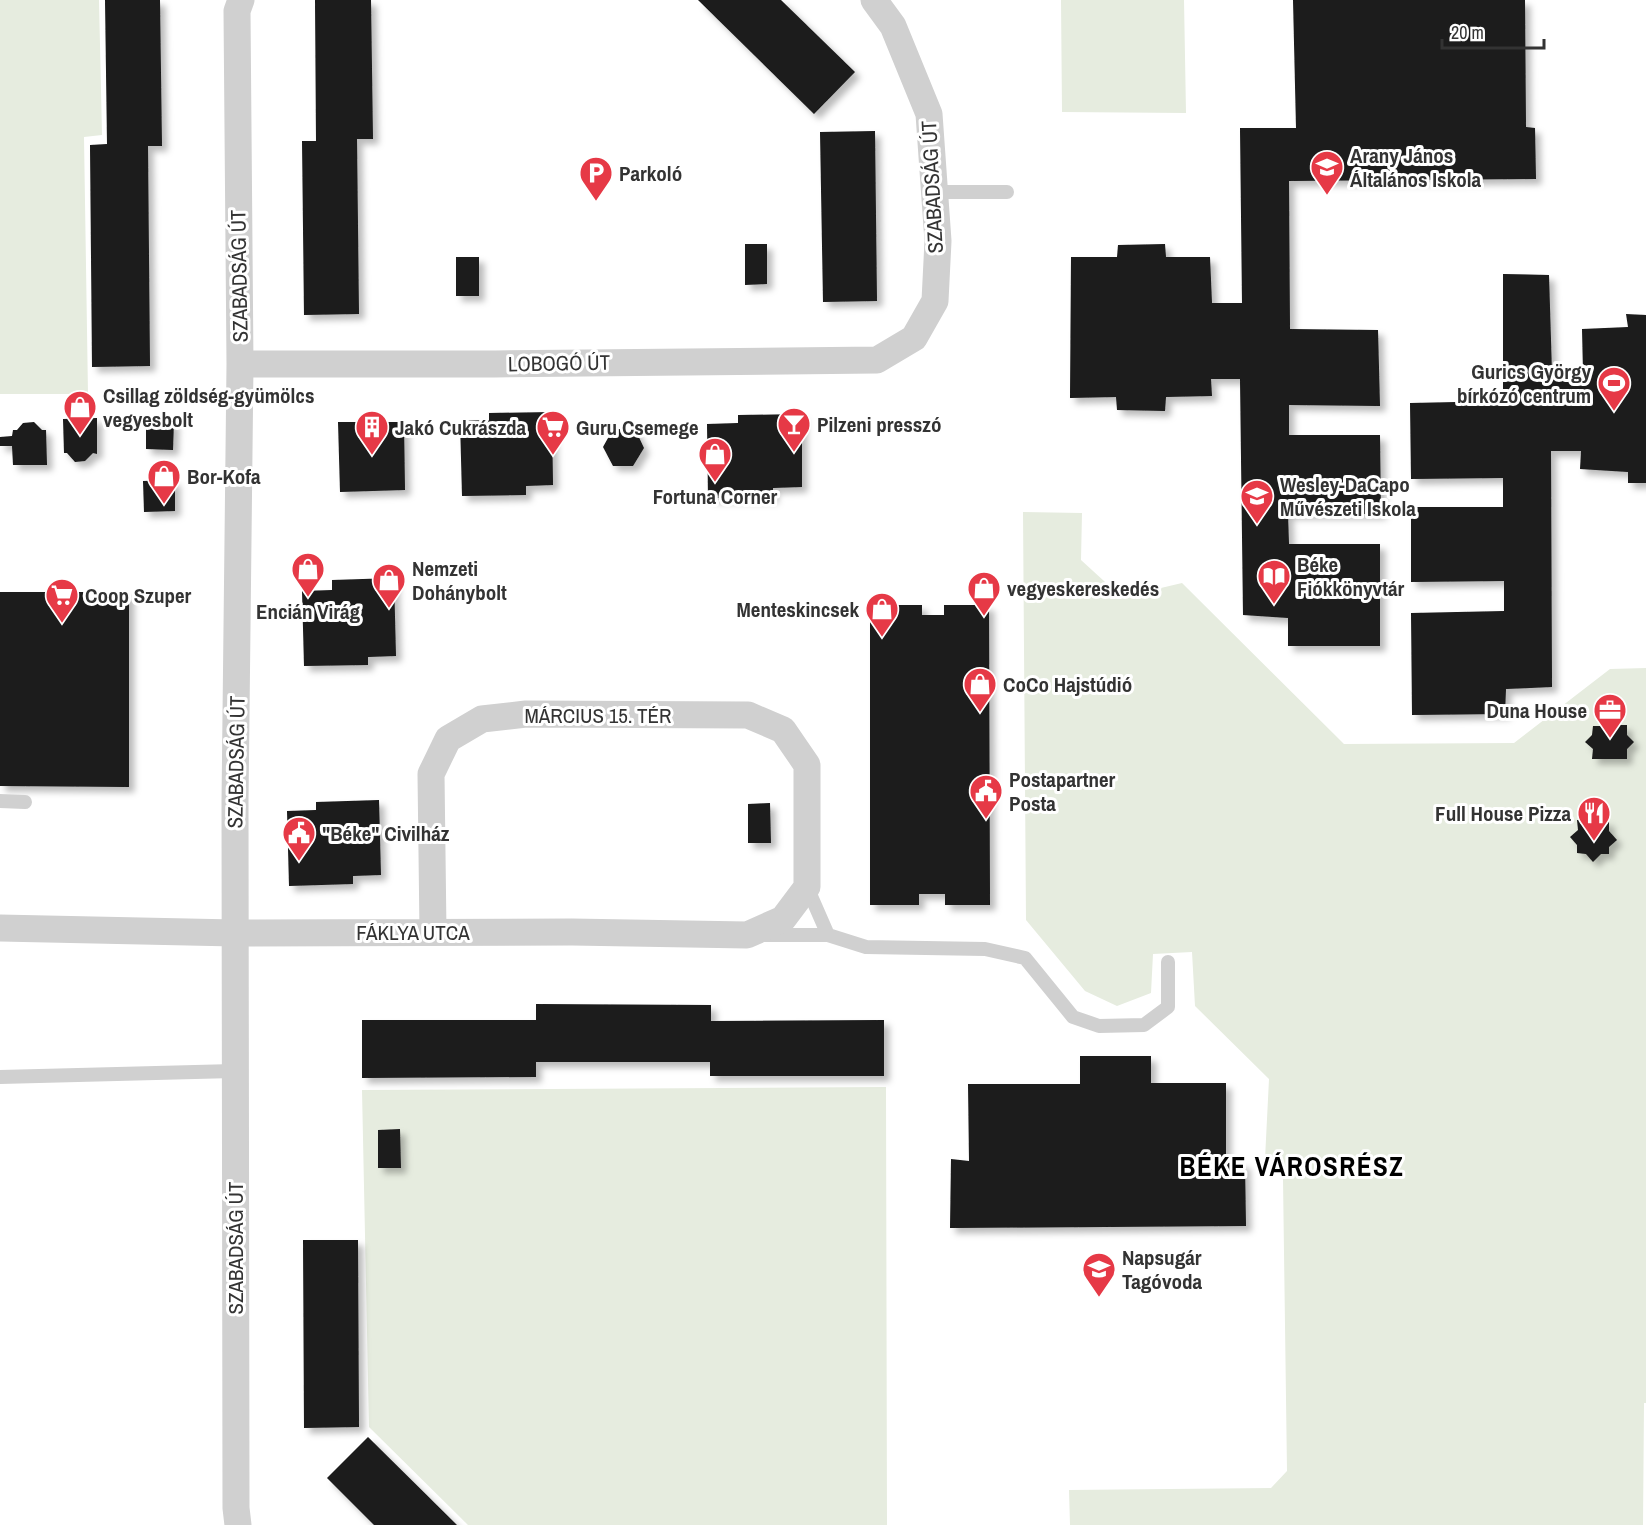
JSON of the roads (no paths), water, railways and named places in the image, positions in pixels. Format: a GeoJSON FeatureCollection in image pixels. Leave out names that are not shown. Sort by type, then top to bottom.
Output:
{"type":"FeatureCollection","features":[{"type":"Feature","properties":{"kind":"street","name":"SZABADSÁG ÚT"},"geometry":{"type":"LineString","coordinates":[[238,1525],[234,1071],[240,364],[237,11],[242,0]]}},
{"type":"Feature","properties":{"kind":"street","name":"SZABADSÁG ÚT"},"geometry":{"type":"LineString","coordinates":[[874,0],[893,26],[929,114],[938,241],[935,301],[914,338],[877,360]]}},
{"type":"Feature","properties":{"kind":"street","name":"LOBOGÓ ÚT"},"geometry":{"type":"LineString","coordinates":[[240,364],[877,360]]}},
{"type":"Feature","properties":{"kind":"street","name":"MÁRCIUS 15. TÉR"},"geometry":{"type":"LineString","coordinates":[[433,932],[431,774],[448,740],[482,719],[526,714],[748,715],[783,730],[807,765],[807,887]]}},
{"type":"Feature","properties":{"kind":"street","name":"FÁKLYA UTCA"},"geometry":{"type":"LineString","coordinates":[[0,928],[235,933],[572,932],[747,935],[783,919],[807,887]]}},
{"type":"Feature","properties":{"kind":"lane"},"geometry":{"type":"LineString","coordinates":[[935,192],[1007,192]]}},
{"type":"Feature","properties":{"kind":"lane"},"geometry":{"type":"LineString","coordinates":[[0,801],[25,801]]}},
{"type":"Feature","properties":{"kind":"lane"},"geometry":{"type":"LineString","coordinates":[[807,887],[828,935]]}},
{"type":"Feature","properties":{"kind":"lane"},"geometry":{"type":"LineString","coordinates":[[747,935],[828,935],[866,947],[986,949],[1025,958],[1072,1017],[1098,1026],[1144,1025],[1168,1007],[1168,962]]}},
{"type":"Feature","properties":{"kind":"lane"},"geometry":{"type":"LineString","coordinates":[[0,1077],[234,1071]]}},
{"type":"Feature","properties":{"kind":"place","name":"Arany János Általános Iskola"},"geometry":{"type":"Point","coordinates":[1327,196]}},
{"type":"Feature","properties":{"kind":"place","name":"Parkoló"},"geometry":{"type":"Point","coordinates":[596,202]}},
{"type":"Feature","properties":{"kind":"place","name":"Gurics György bírkózó centrum"},"geometry":{"type":"Point","coordinates":[1614,412]}},
{"type":"Feature","properties":{"kind":"place","name":"Csillag zöldség-gyümölcs vegyesbolt"},"geometry":{"type":"Point","coordinates":[80,436]}},
{"type":"Feature","properties":{"kind":"place","name":"Pilzeni presszó"},"geometry":{"type":"Point","coordinates":[794,453]}},
{"type":"Feature","properties":{"kind":"place","name":"Jakó Cukrászda"},"geometry":{"type":"Point","coordinates":[372,456]}},
{"type":"Feature","properties":{"kind":"place","name":"Guru Csemege"},"geometry":{"type":"Point","coordinates":[553,456]}},
{"type":"Feature","properties":{"kind":"place","name":"Fortuna Corner"},"geometry":{"type":"Point","coordinates":[715,483]}},
{"type":"Feature","properties":{"kind":"place","name":"Bor-Kofa"},"geometry":{"type":"Point","coordinates":[164,505]}},
{"type":"Feature","properties":{"kind":"place","name":"Wesley-DaCapo Művészeti Iskola"},"geometry":{"type":"Point","coordinates":[1257,525]}},
{"type":"Feature","properties":{"kind":"place","name":"Encián Virág"},"geometry":{"type":"Point","coordinates":[308,598]}},
{"type":"Feature","properties":{"kind":"place","name":"Béke Fiókkönyvtár"},"geometry":{"type":"Point","coordinates":[1274,605]}},
{"type":"Feature","properties":{"kind":"place","name":"Nemzeti Dohánybolt"},"geometry":{"type":"Point","coordinates":[389,609]}},
{"type":"Feature","properties":{"kind":"place","name":"vegyeskereskedés"},"geometry":{"type":"Point","coordinates":[984,617]}},
{"type":"Feature","properties":{"kind":"place","name":"Coop Szuper"},"geometry":{"type":"Point","coordinates":[62,624]}},
{"type":"Feature","properties":{"kind":"place","name":"Menteskincsek"},"geometry":{"type":"Point","coordinates":[882,638]}},
{"type":"Feature","properties":{"kind":"place","name":"CoCo Hajstúdió"},"geometry":{"type":"Point","coordinates":[980,713]}},
{"type":"Feature","properties":{"kind":"place","name":"Duna House"},"geometry":{"type":"Point","coordinates":[1610,739]}},
{"type":"Feature","properties":{"kind":"place","name":"Postapartner Posta"},"geometry":{"type":"Point","coordinates":[986,820]}},
{"type":"Feature","properties":{"kind":"place","name":"Full House Pizza"},"geometry":{"type":"Point","coordinates":[1594,842]}},
{"type":"Feature","properties":{"kind":"place","name":"\"Béke\" Civilház"},"geometry":{"type":"Point","coordinates":[299,862]}},
{"type":"Feature","properties":{"kind":"place","name":"Napsugár Tagóvoda"},"geometry":{"type":"Point","coordinates":[1099,1298]}},
{"type":"Feature","properties":{"kind":"district","name":"BÉKE VÁROSRÉSZ"},"geometry":{"type":"Point","coordinates":[1292,1166]}}]}
